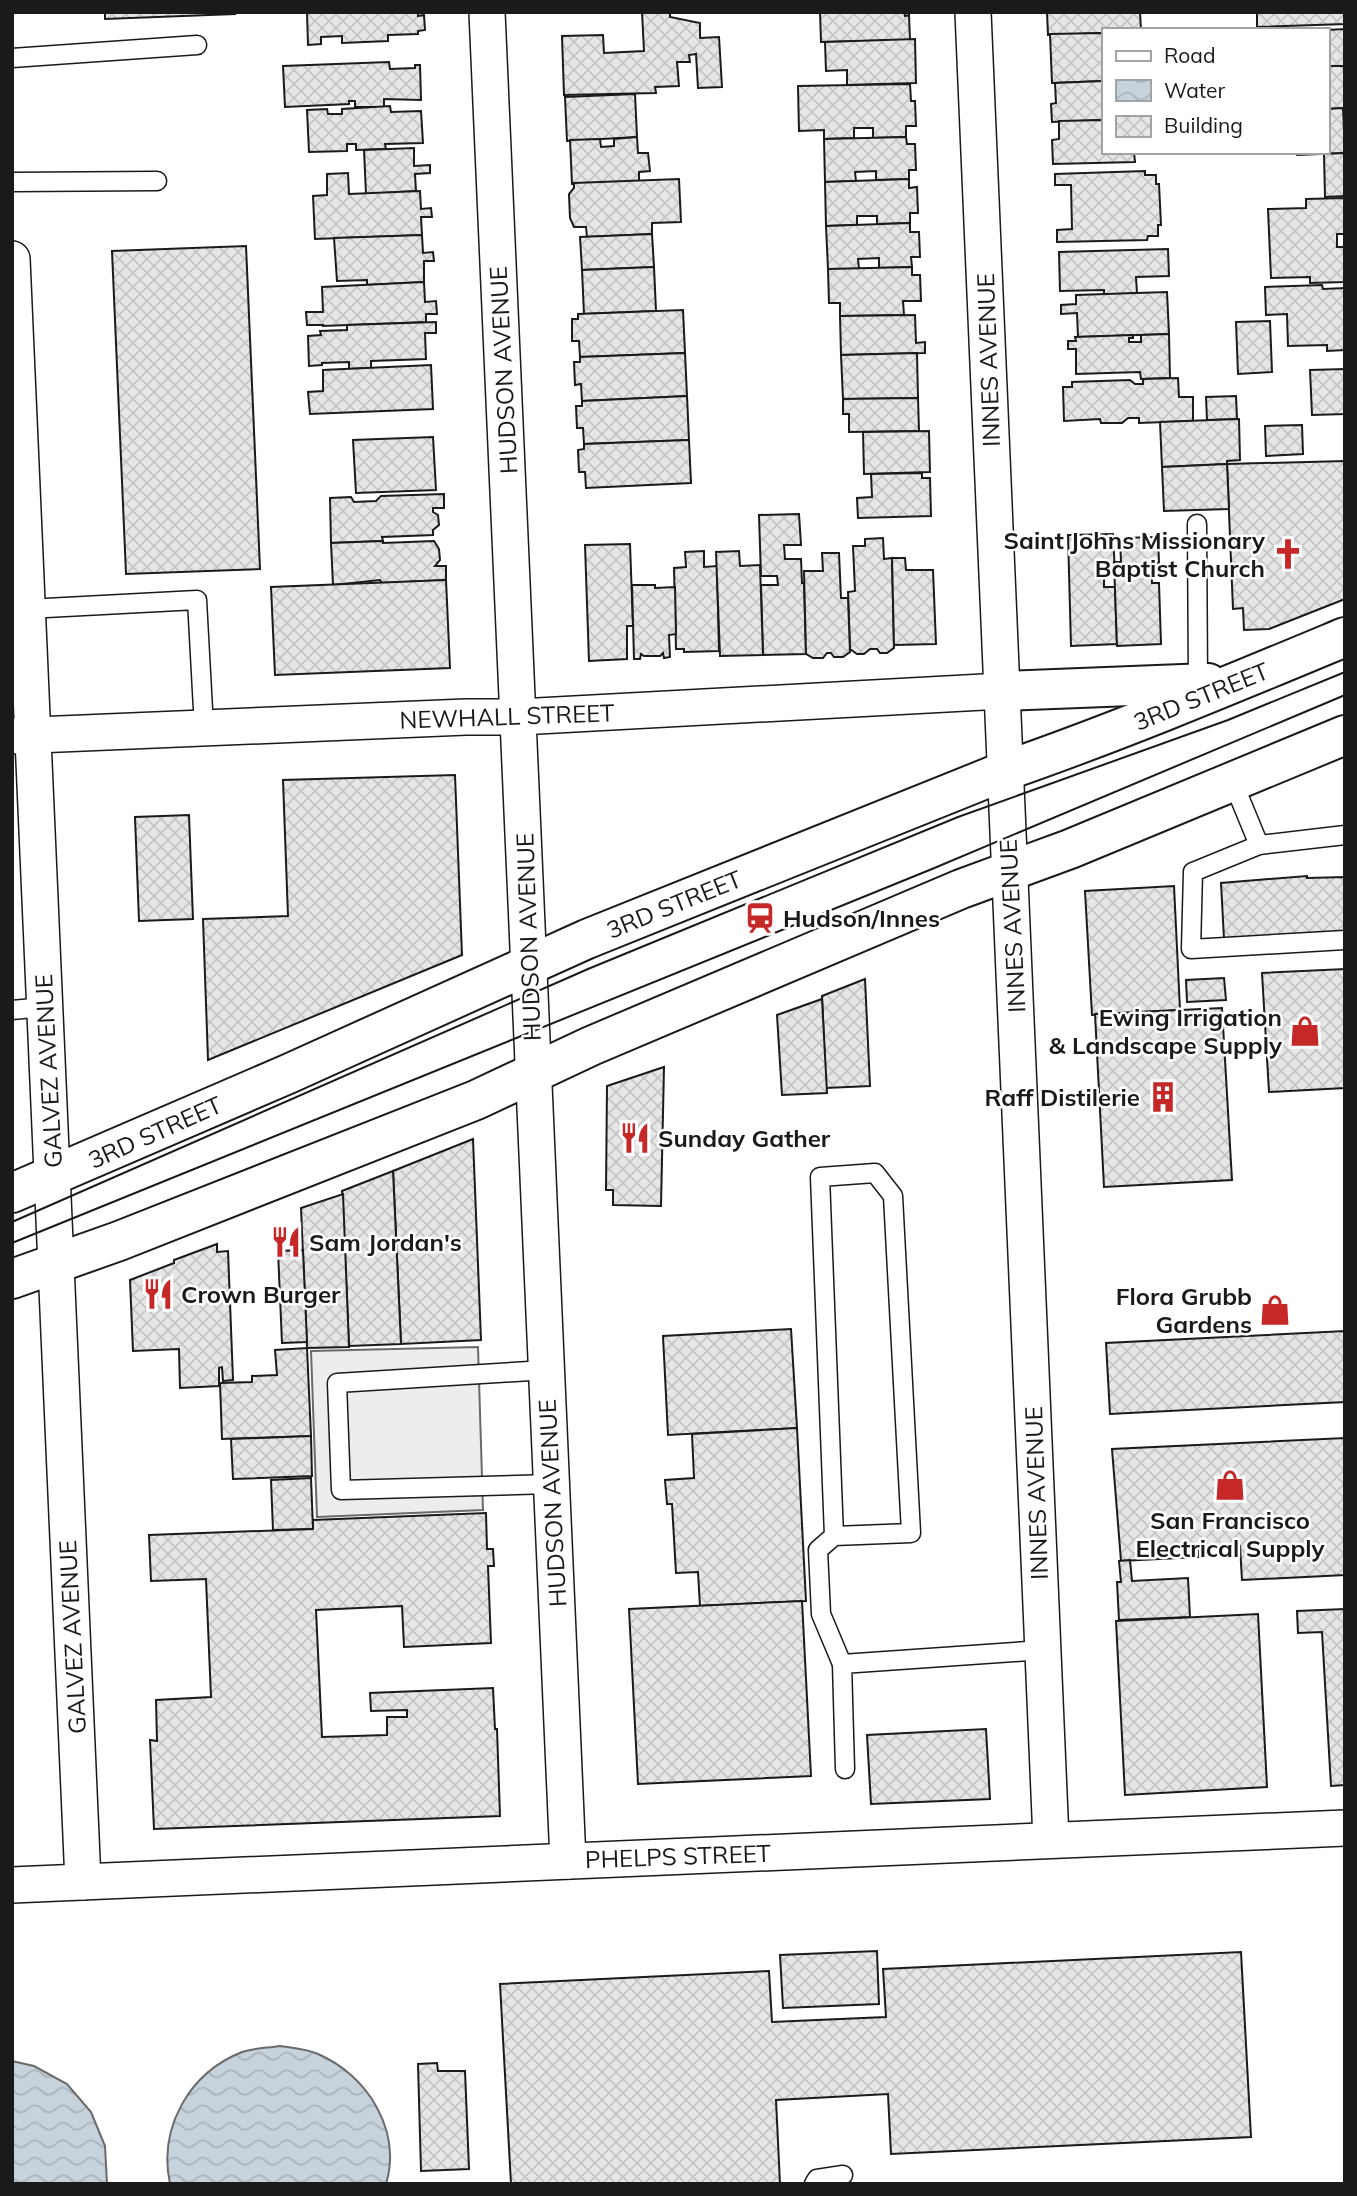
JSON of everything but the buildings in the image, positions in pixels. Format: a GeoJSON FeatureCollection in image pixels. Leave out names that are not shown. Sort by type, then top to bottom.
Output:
{"type":"FeatureCollection","features":[{"type":"Feature","properties":{"kind":"main road","name":"3RD STREET"},"geometry":{"type":"LineString","coordinates":[[12,1193],[313,1063],[587,939],[1345,637]]}},
{"type":"Feature","properties":{"kind":"main road"},"geometry":{"type":"LineString","coordinates":[[1002,691],[1238,681]]}},
{"type":"Feature","properties":{"kind":"main road"},"geometry":{"type":"LineString","coordinates":[[12,1279],[57,1264],[476,1100],[617,1035],[1009,871],[1070,849],[1345,735]]}},
{"type":"Feature","properties":{"kind":"street","name":"HUDSON AVENUE"},"geometry":{"type":"LineString","coordinates":[[487,12],[568,1861]]}},
{"type":"Feature","properties":{"kind":"street","name":"INNES AVENUE"},"geometry":{"type":"LineString","coordinates":[[973,12],[1051,1840]]}},
{"type":"Feature","properties":{"kind":"street","name":"GALVEZ AVENUE"},"geometry":{"type":"LineString","coordinates":[[12,259],[27,609],[22,736],[28,1009],[52,1177],[83,1882]]}},
{"type":"Feature","properties":{"kind":"street","name":"NEWHALL STREET"},"geometry":{"type":"LineString","coordinates":[[22,736],[519,717],[1002,691]]}},
{"type":"Feature","properties":{"kind":"street","name":"PHELPS STREET"},"geometry":{"type":"LineString","coordinates":[[12,1885],[1345,1828]]}},
{"type":"Feature","properties":{"kind":"lane"},"geometry":{"type":"LineString","coordinates":[[12,58],[197,45]]}},
{"type":"Feature","properties":{"kind":"lane"},"geometry":{"type":"LineString","coordinates":[[12,182],[158,181]]}},
{"type":"Feature","properties":{"kind":"lane"},"geometry":{"type":"LineString","coordinates":[[1197,524],[1198,683]]}},
{"type":"Feature","properties":{"kind":"lane"},"geometry":{"type":"LineString","coordinates":[[27,609],[197,600],[204,728]]}},
{"type":"Feature","properties":{"kind":"lane"},"geometry":{"type":"LineString","coordinates":[[1233,782],[1259,845]]}},
{"type":"Feature","properties":{"kind":"lane"},"geometry":{"type":"LineString","coordinates":[[1345,835],[1259,845],[1193,872],[1191,949],[1345,940]]}},
{"type":"Feature","properties":{"kind":"lane"},"geometry":{"type":"LineString","coordinates":[[834,1536],[820,1177],[875,1173],[893,1196],[911,1533],[834,1536],[818,1550],[821,1614],[842,1664],[845,1769]]}},
{"type":"Feature","properties":{"kind":"lane"},"geometry":{"type":"LineString","coordinates":[[546,1370],[337,1383],[341,1490],[551,1483]]}},
{"type":"Feature","properties":{"kind":"lane"},"geometry":{"type":"LineString","coordinates":[[842,1664],[1043,1650]]}},
{"type":"Feature","properties":{"kind":"lane"},"geometry":{"type":"LineString","coordinates":[[814,2184],[817,2179],[843,2175]]}},
{"type":"Feature","properties":{"kind":"shaded area"},"geometry":{"type":"Polygon","coordinates":[[[478,1347],[483,1510],[317,1517],[311,1351],[478,1347]]]}},
{"type":"Feature","properties":{"kind":"water"},"geometry":{"type":"Polygon","coordinates":[[[280,2046],[318,2054],[336,2063],[365,2090],[384,2125],[389,2144],[390,2164],[386,2184],[170,2184],[167,2163],[169,2143],[174,2123],[193,2088],[223,2061],[242,2052],[280,2046]]]}},
{"type":"Feature","properties":{"kind":"water"},"geometry":{"type":"Polygon","coordinates":[[[12,2061],[34,2066],[67,2084],[91,2112],[105,2146],[107,2184],[12,2184],[12,2061]]]}},
{"type":"Feature","properties":{"kind":"tram line"},"geometry":{"type":"LineString","coordinates":[[12,1222],[588,969],[958,817],[1228,720],[1345,672]]}},
{"type":"Feature","properties":{"kind":"tram line"},"geometry":{"type":"LineString","coordinates":[[12,1243],[932,869],[1345,695]]}},
{"type":"Feature","properties":{"kind":"place","name":"Saint Johns Missionary Baptist Church"},"geometry":{"type":"Point","coordinates":[1288,554]}},
{"type":"Feature","properties":{"kind":"place","name":"Hudson/Innes"},"geometry":{"type":"Point","coordinates":[760,918]}},
{"type":"Feature","properties":{"kind":"place","name":"Ewing Irrigation & Landscape Supply"},"geometry":{"type":"Point","coordinates":[1305,1031]}},
{"type":"Feature","properties":{"kind":"place","name":"Raff Distilerie"},"geometry":{"type":"Point","coordinates":[1163,1097]}},
{"type":"Feature","properties":{"kind":"place","name":"Sunday Gather"},"geometry":{"type":"Point","coordinates":[635,1138]}},
{"type":"Feature","properties":{"kind":"place","name":"Sam Jordan's"},"geometry":{"type":"Point","coordinates":[286,1242]}},
{"type":"Feature","properties":{"kind":"place","name":"Crown Burger"},"geometry":{"type":"Point","coordinates":[158,1294]}},
{"type":"Feature","properties":{"kind":"place","name":"Flora Grubb Gardens"},"geometry":{"type":"Point","coordinates":[1275,1310]}},
{"type":"Feature","properties":{"kind":"place","name":"San Francisco Electrical Supply"},"geometry":{"type":"Point","coordinates":[1230,1485]}}]}
